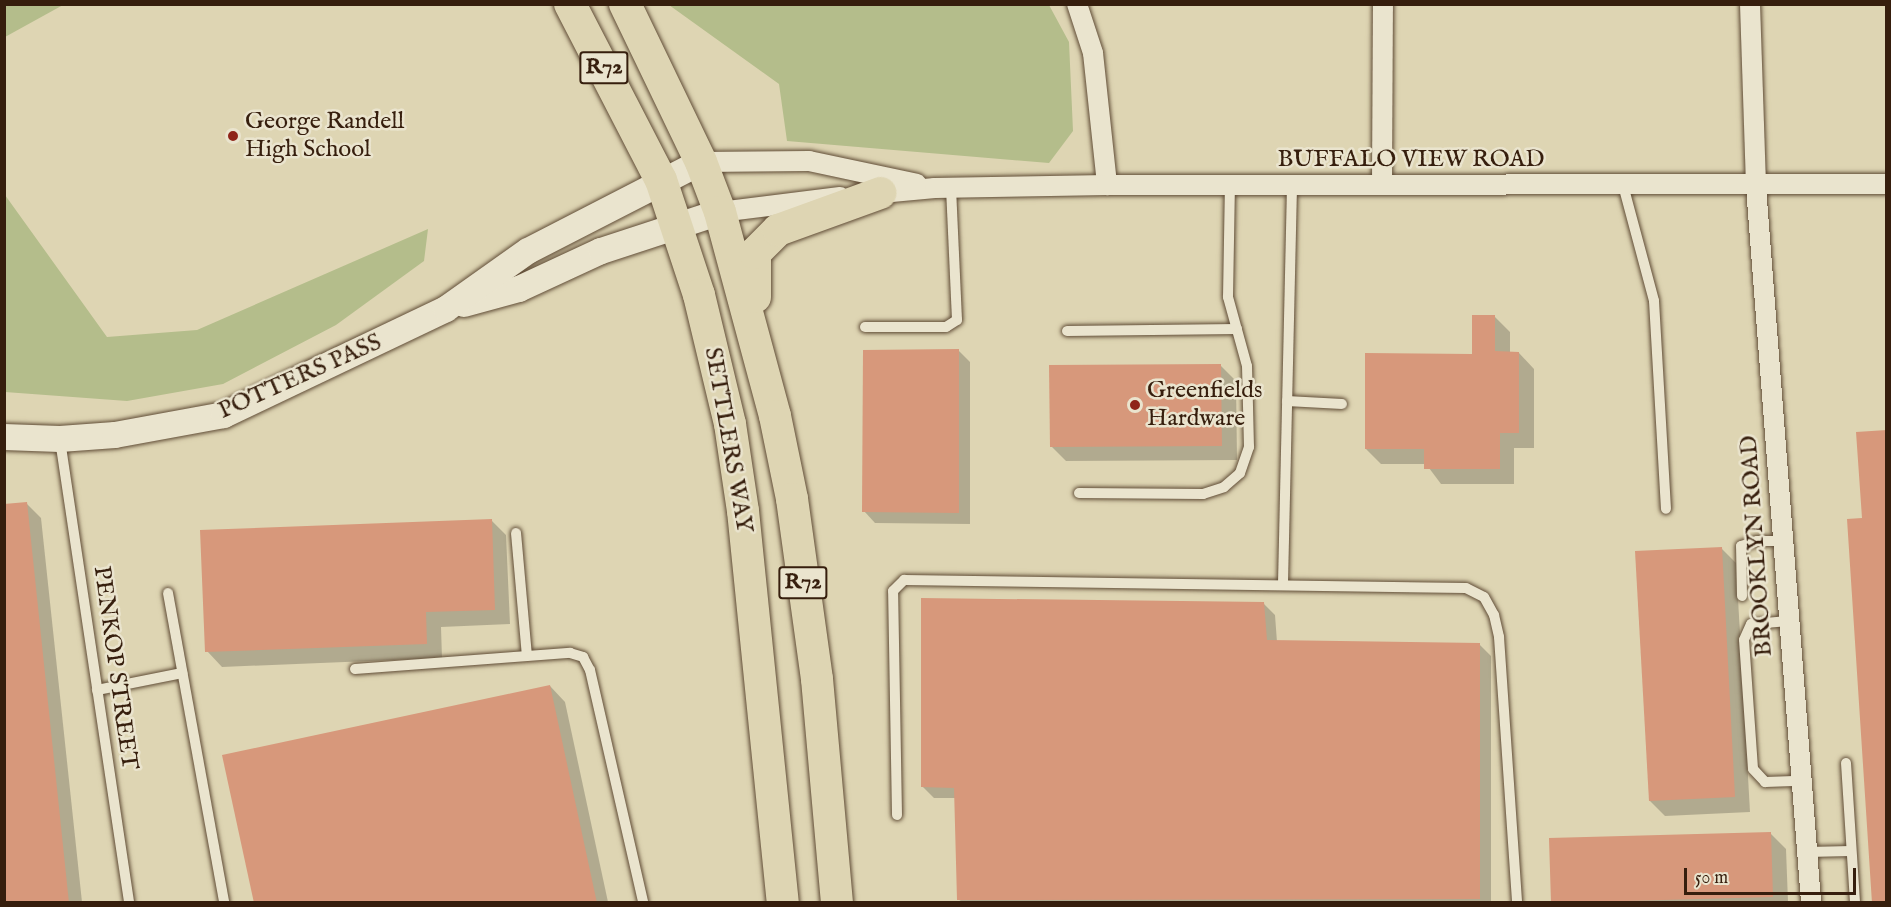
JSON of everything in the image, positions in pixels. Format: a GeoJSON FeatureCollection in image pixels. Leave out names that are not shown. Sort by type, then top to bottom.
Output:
{"type":"FeatureCollection","features":[{"type":"Feature","properties":{"kind":"main road","name":"SETTLERS WAY"},"geometry":{"type":"LineString","coordinates":[[570,4],[661,180],[699,296],[730,424],[743,511],[783,903]]}},
{"type":"Feature","properties":{"kind":"main road","name":"SETTLERS WAY"},"geometry":{"type":"LineString","coordinates":[[625,4],[701,162],[720,213],[775,416],[792,499],[817,679],[837,903]]}},
{"type":"Feature","properties":{"kind":"main road"},"geometry":{"type":"LineString","coordinates":[[775,416],[754,286],[755,254],[778,230],[880,193]]}},
{"type":"Feature","properties":{"kind":"street"},"geometry":{"type":"LineString","coordinates":[[1077,4],[1093,53],[1107,185]]}},
{"type":"Feature","properties":{"kind":"street"},"geometry":{"type":"LineString","coordinates":[[1382,185],[1383,4]]}},
{"type":"Feature","properties":{"kind":"street","name":"BROOKLYN ROAD"},"geometry":{"type":"LineString","coordinates":[[1750,4],[1756,187],[1811,903]]}},
{"type":"Feature","properties":{"kind":"street","name":"BUFFALO VIEW ROAD"},"geometry":{"type":"LineString","coordinates":[[701,162],[809,160],[943,188]]}},
{"type":"Feature","properties":{"kind":"street","name":"POTTERS PASS"},"geometry":{"type":"LineString","coordinates":[[447,309],[528,251],[661,180],[701,162]]}},
{"type":"Feature","properties":{"kind":"street","name":"BUFFALO VIEW ROAD"},"geometry":{"type":"LineString","coordinates":[[720,213],[880,193],[943,188],[1107,185],[1756,187],[1887,184]]}},
{"type":"Feature","properties":{"kind":"street","name":"POTTERS PASS"},"geometry":{"type":"LineString","coordinates":[[4,437],[60,439],[115,435],[224,415],[447,309],[519,289],[601,251],[720,213]]}},
{"type":"Feature","properties":{"kind":"lane"},"geometry":{"type":"LineString","coordinates":[[1623,185],[1654,301],[1666,509]]}},
{"type":"Feature","properties":{"kind":"lane"},"geometry":{"type":"LineString","coordinates":[[1078,493],[1203,494],[1224,487],[1240,473],[1249,447],[1247,366],[1228,297],[1230,186]]}},
{"type":"Feature","properties":{"kind":"lane"},"geometry":{"type":"LineString","coordinates":[[1283,583],[1292,186]]}},
{"type":"Feature","properties":{"kind":"lane"},"geometry":{"type":"LineString","coordinates":[[865,327],[946,327],[957,320],[943,188]]}},
{"type":"Feature","properties":{"kind":"lane"},"geometry":{"type":"LineString","coordinates":[[1067,331],[1237,329]]}},
{"type":"Feature","properties":{"kind":"lane"},"geometry":{"type":"LineString","coordinates":[[1287,401],[1342,404]]}},
{"type":"Feature","properties":{"kind":"lane","name":"PENKOP STREET"},"geometry":{"type":"LineString","coordinates":[[60,439],[129,903]]}},
{"type":"Feature","properties":{"kind":"lane"},"geometry":{"type":"LineString","coordinates":[[516,532],[527,656]]}},
{"type":"Feature","properties":{"kind":"lane"},"geometry":{"type":"LineString","coordinates":[[1742,596],[1741,546],[1757,541],[1784,541]]}},
{"type":"Feature","properties":{"kind":"lane"},"geometry":{"type":"LineString","coordinates":[[897,815],[893,591],[897,583],[904,580],[1283,583],[1466,588],[1484,597],[1494,615],[1499,637],[1516,903]]}},
{"type":"Feature","properties":{"kind":"lane"},"geometry":{"type":"LineString","coordinates":[[168,593],[224,903]]}},
{"type":"Feature","properties":{"kind":"lane"},"geometry":{"type":"LineString","coordinates":[[1788,621],[1751,624],[1744,640],[1753,769],[1765,782],[1801,781]]}},
{"type":"Feature","properties":{"kind":"lane"},"geometry":{"type":"LineString","coordinates":[[355,669],[570,653],[583,657],[590,670],[644,903]]}},
{"type":"Feature","properties":{"kind":"lane"},"geometry":{"type":"LineString","coordinates":[[97,690],[182,673]]}},
{"type":"Feature","properties":{"kind":"lane"},"geometry":{"type":"LineString","coordinates":[[1846,763],[1855,903]]}},
{"type":"Feature","properties":{"kind":"lane"},"geometry":{"type":"LineString","coordinates":[[1807,852],[1851,851]]}},
{"type":"Feature","properties":{"kind":"green space"},"geometry":{"type":"Polygon","coordinates":[[[5,4],[63,4],[63,5],[5,37],[5,4]]]}},
{"type":"Feature","properties":{"kind":"green space"},"geometry":{"type":"Polygon","coordinates":[[[669,5],[1049,5],[1069,42],[1073,131],[1049,163],[787,141],[779,84],[669,5]]]}},
{"type":"Feature","properties":{"kind":"green space"},"geometry":{"type":"Polygon","coordinates":[[[5,195],[107,337],[197,330],[428,229],[424,261],[336,325],[223,384],[127,401],[5,392],[5,195]]]}},
{"type":"Feature","properties":{"kind":"building"},"geometry":{"type":"Polygon","coordinates":[[[1472,315],[1495,315],[1495,351],[1519,352],[1519,433],[1500,433],[1500,469],[1424,469],[1424,449],[1365,449],[1365,353],[1472,354],[1472,315]]]}},
{"type":"Feature","properties":{"kind":"building"},"geometry":{"type":"Polygon","coordinates":[[[959,349],[959,513],[862,512],[863,350],[959,349]]]}},
{"type":"Feature","properties":{"kind":"building","name":"Greenfields Hardware"},"geometry":{"type":"Polygon","coordinates":[[[1221,364],[1222,446],[1050,447],[1049,365],[1221,364]]]}},
{"type":"Feature","properties":{"kind":"building"},"geometry":{"type":"Polygon","coordinates":[[[1887,430],[1887,903],[1872,903],[1847,519],[1862,518],[1856,432],[1887,430]]]}},
{"type":"Feature","properties":{"kind":"building"},"geometry":{"type":"Polygon","coordinates":[[[27,502],[69,903],[4,903],[4,504],[27,502]]]}},
{"type":"Feature","properties":{"kind":"building"},"geometry":{"type":"Polygon","coordinates":[[[492,519],[495,610],[426,612],[427,644],[205,652],[200,530],[492,519]]]}},
{"type":"Feature","properties":{"kind":"building"},"geometry":{"type":"Polygon","coordinates":[[[1722,547],[1735,797],[1649,801],[1635,551],[1722,547]]]}},
{"type":"Feature","properties":{"kind":"building"},"geometry":{"type":"Polygon","coordinates":[[[921,598],[1264,602],[1267,640],[1480,643],[1480,899],[957,900],[954,788],[921,787],[921,598]]]}},
{"type":"Feature","properties":{"kind":"building"},"geometry":{"type":"Polygon","coordinates":[[[550,685],[597,903],[254,903],[222,755],[550,685]]]}},
{"type":"Feature","properties":{"kind":"building"},"geometry":{"type":"Polygon","coordinates":[[[1771,832],[1773,897],[1551,903],[1549,838],[1771,832]]]}},
{"type":"Feature","properties":{"kind":"place","name":"George Randell High School"},"geometry":{"type":"Point","coordinates":[233,136]}},
{"type":"Feature","properties":{"kind":"place","name":"Greenfields Hardware"},"geometry":{"type":"Point","coordinates":[1135,405]}}]}
